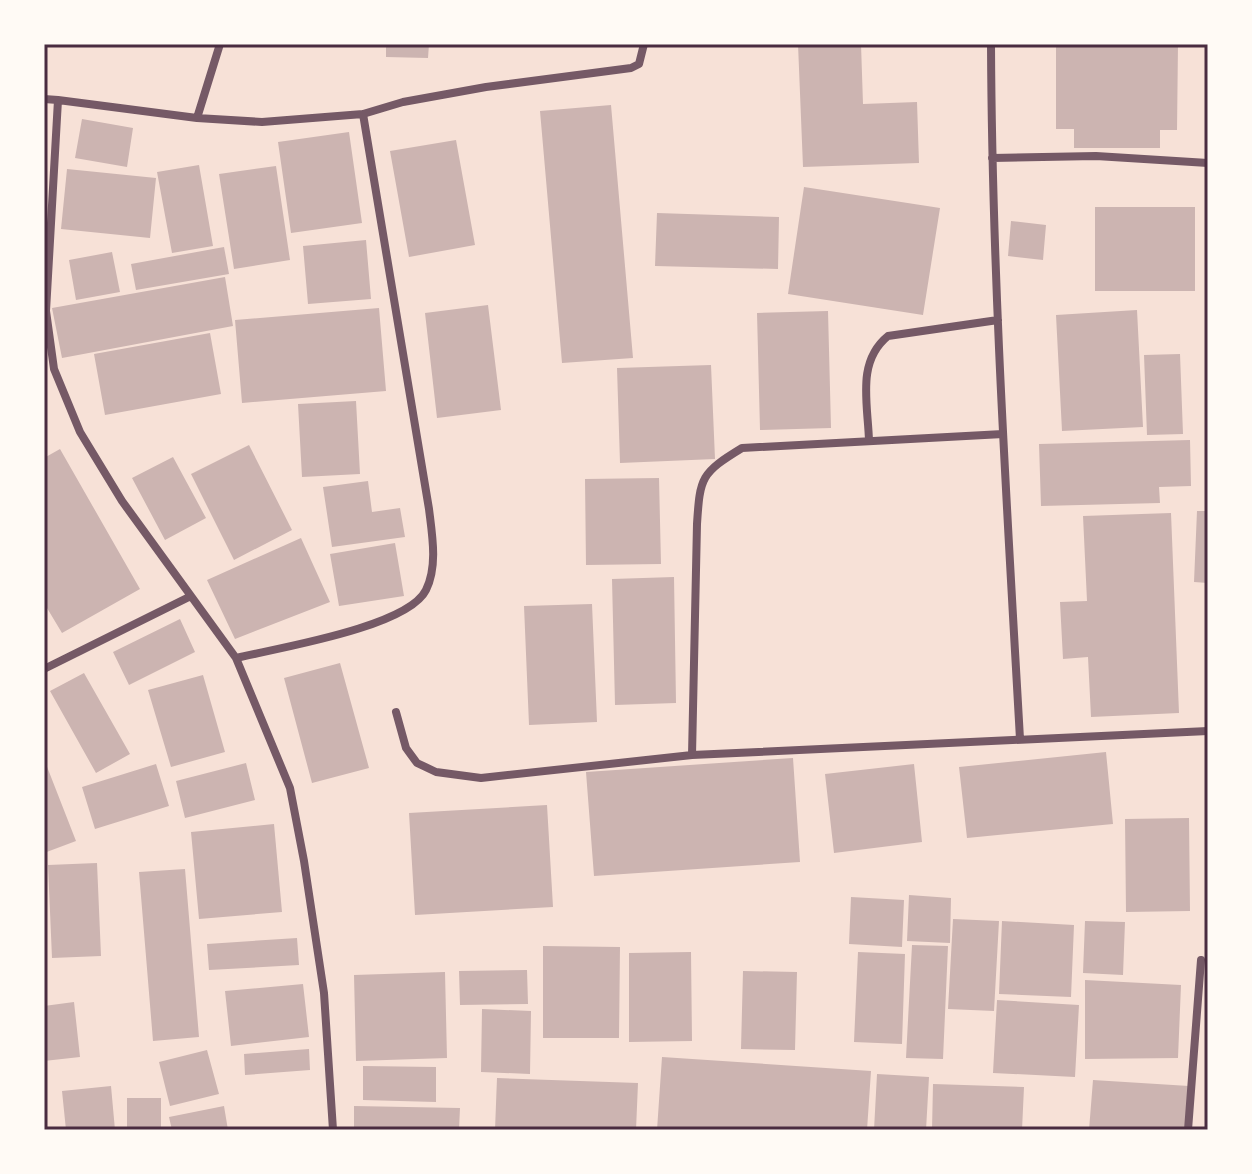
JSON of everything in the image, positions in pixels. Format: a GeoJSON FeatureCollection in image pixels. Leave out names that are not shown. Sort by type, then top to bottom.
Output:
{"type":"FeatureCollection","features":[{"type":"Feature","properties":{"kind":"street"},"geometry":{"type":"LineString","coordinates":[[197,118],[220,44]]}},
{"type":"Feature","properties":{"kind":"street"},"geometry":{"type":"LineString","coordinates":[[44,99],[197,118],[262,122],[363,114],[403,102],[511,82],[631,68],[639,64],[644,44]]}},
{"type":"Feature","properties":{"kind":"street"},"geometry":{"type":"LineString","coordinates":[[991,44],[998,320],[1020,739]]}},
{"type":"Feature","properties":{"kind":"street"},"geometry":{"type":"LineString","coordinates":[[58,100],[45,311],[54,369],[80,432],[122,501],[236,658],[290,788],[324,993],[333,1130]]}},
{"type":"Feature","properties":{"kind":"street"},"geometry":{"type":"LineString","coordinates":[[236,658],[367,626],[408,610],[419,601],[427,588],[432,569],[429,509],[363,114]]}},
{"type":"Feature","properties":{"kind":"street"},"geometry":{"type":"LineString","coordinates":[[992,158],[1096,156],[1208,163]]}},
{"type":"Feature","properties":{"kind":"street"},"geometry":{"type":"LineString","coordinates":[[869,441],[866,366],[878,345],[888,336],[998,320]]}},
{"type":"Feature","properties":{"kind":"street"},"geometry":{"type":"LineString","coordinates":[[692,755],[699,489],[713,466],[742,448],[1003,434]]}},
{"type":"Feature","properties":{"kind":"street"},"geometry":{"type":"LineString","coordinates":[[44,669],[191,596]]}},
{"type":"Feature","properties":{"kind":"street"},"geometry":{"type":"LineString","coordinates":[[396,712],[406,748],[417,763],[436,772],[481,778],[692,755],[1208,731]]}},
{"type":"Feature","properties":{"kind":"street"},"geometry":{"type":"LineString","coordinates":[[1188,1130],[1201,960]]}},
{"type":"Feature","properties":{"kind":"building"},"geometry":{"type":"Polygon","coordinates":[[[386,44],[429,44],[428,58],[386,57],[386,44]]]}},
{"type":"Feature","properties":{"kind":"building"},"geometry":{"type":"Polygon","coordinates":[[[798,44],[861,44],[863,104],[917,102],[919,163],[803,167],[798,44]]]}},
{"type":"Feature","properties":{"kind":"building"},"geometry":{"type":"Polygon","coordinates":[[[1056,44],[1178,44],[1177,130],[1160,130],[1160,148],[1074,148],[1074,129],[1056,129],[1056,44]]]}},
{"type":"Feature","properties":{"kind":"building"},"geometry":{"type":"Polygon","coordinates":[[[611,105],[633,358],[562,363],[540,111],[611,105]]]}},
{"type":"Feature","properties":{"kind":"building"},"geometry":{"type":"Polygon","coordinates":[[[82,119],[133,128],[127,167],[75,158],[82,119]]]}},
{"type":"Feature","properties":{"kind":"building"},"geometry":{"type":"Polygon","coordinates":[[[349,132],[362,223],[291,233],[278,142],[349,132]]]}},
{"type":"Feature","properties":{"kind":"building"},"geometry":{"type":"Polygon","coordinates":[[[456,140],[475,245],[409,257],[390,151],[456,140]]]}},
{"type":"Feature","properties":{"kind":"building"},"geometry":{"type":"Polygon","coordinates":[[[199,165],[213,246],[172,253],[157,172],[199,165]]]}},
{"type":"Feature","properties":{"kind":"building"},"geometry":{"type":"Polygon","coordinates":[[[276,166],[290,260],[234,269],[219,174],[276,166]]]}},
{"type":"Feature","properties":{"kind":"building"},"geometry":{"type":"Polygon","coordinates":[[[67,169],[156,178],[150,238],[61,229],[67,169]]]}},
{"type":"Feature","properties":{"kind":"building"},"geometry":{"type":"Polygon","coordinates":[[[804,187],[940,208],[923,315],[788,294],[804,187]]]}},
{"type":"Feature","properties":{"kind":"building"},"geometry":{"type":"Polygon","coordinates":[[[1095,207],[1195,207],[1195,291],[1095,291],[1095,207]]]}},
{"type":"Feature","properties":{"kind":"building"},"geometry":{"type":"Polygon","coordinates":[[[657,213],[779,217],[778,269],[655,266],[657,213]]]}},
{"type":"Feature","properties":{"kind":"building"},"geometry":{"type":"Polygon","coordinates":[[[1011,221],[1046,225],[1043,260],[1008,256],[1011,221]]]}},
{"type":"Feature","properties":{"kind":"building"},"geometry":{"type":"Polygon","coordinates":[[[366,240],[371,299],[308,304],[303,246],[366,240]]]}},
{"type":"Feature","properties":{"kind":"building"},"geometry":{"type":"Polygon","coordinates":[[[224,247],[229,274],[136,290],[131,264],[224,247]]]}},
{"type":"Feature","properties":{"kind":"building"},"geometry":{"type":"Polygon","coordinates":[[[112,252],[120,292],[76,300],[69,260],[112,252]]]}},
{"type":"Feature","properties":{"kind":"building"},"geometry":{"type":"Polygon","coordinates":[[[225,277],[233,326],[62,358],[52,308],[225,277]]]}},
{"type":"Feature","properties":{"kind":"building"},"geometry":{"type":"Polygon","coordinates":[[[488,305],[501,410],[437,418],[425,313],[488,305]]]}},
{"type":"Feature","properties":{"kind":"building"},"geometry":{"type":"Polygon","coordinates":[[[379,308],[386,391],[242,403],[235,320],[379,308]]]}},
{"type":"Feature","properties":{"kind":"building"},"geometry":{"type":"Polygon","coordinates":[[[1137,310],[1143,427],[1062,431],[1056,315],[1137,310]]]}},
{"type":"Feature","properties":{"kind":"building"},"geometry":{"type":"Polygon","coordinates":[[[828,311],[831,428],[760,430],[757,313],[828,311]]]}},
{"type":"Feature","properties":{"kind":"building"},"geometry":{"type":"Polygon","coordinates":[[[210,333],[221,394],[105,415],[94,354],[210,333]]]}},
{"type":"Feature","properties":{"kind":"building"},"geometry":{"type":"Polygon","coordinates":[[[1180,354],[1183,434],[1147,435],[1144,355],[1180,354]]]}},
{"type":"Feature","properties":{"kind":"building"},"geometry":{"type":"Polygon","coordinates":[[[711,365],[715,459],[620,463],[617,368],[711,365]]]}},
{"type":"Feature","properties":{"kind":"building"},"geometry":{"type":"Polygon","coordinates":[[[356,401],[360,474],[302,477],[298,404],[356,401]]]}},
{"type":"Feature","properties":{"kind":"building"},"geometry":{"type":"Polygon","coordinates":[[[1190,440],[1191,486],[1159,487],[1160,503],[1041,506],[1039,444],[1190,440]]]}},
{"type":"Feature","properties":{"kind":"building"},"geometry":{"type":"Polygon","coordinates":[[[249,445],[292,530],[234,560],[191,474],[249,445]]]}},
{"type":"Feature","properties":{"kind":"building"},"geometry":{"type":"Polygon","coordinates":[[[60,449],[140,589],[62,633],[44,603],[44,458],[60,449]]]}},
{"type":"Feature","properties":{"kind":"building"},"geometry":{"type":"Polygon","coordinates":[[[173,457],[206,518],[165,540],[132,478],[173,457]]]}},
{"type":"Feature","properties":{"kind":"building"},"geometry":{"type":"Polygon","coordinates":[[[659,478],[661,564],[586,565],[585,479],[659,478]]]}},
{"type":"Feature","properties":{"kind":"building"},"geometry":{"type":"Polygon","coordinates":[[[368,481],[372,512],[400,508],[405,537],[332,547],[323,487],[368,481]]]}},
{"type":"Feature","properties":{"kind":"building"},"geometry":{"type":"Polygon","coordinates":[[[1197,511],[1208,511],[1208,583],[1194,582],[1197,511]]]}},
{"type":"Feature","properties":{"kind":"building"},"geometry":{"type":"Polygon","coordinates":[[[1171,513],[1179,713],[1091,717],[1088,657],[1063,659],[1060,602],[1087,601],[1083,516],[1171,513]]]}},
{"type":"Feature","properties":{"kind":"building"},"geometry":{"type":"Polygon","coordinates":[[[301,538],[330,602],[235,639],[207,580],[301,538]]]}},
{"type":"Feature","properties":{"kind":"building"},"geometry":{"type":"Polygon","coordinates":[[[395,543],[404,596],[339,606],[330,554],[395,543]]]}},
{"type":"Feature","properties":{"kind":"building"},"geometry":{"type":"Polygon","coordinates":[[[674,577],[676,703],[615,705],[612,579],[674,577]]]}},
{"type":"Feature","properties":{"kind":"building"},"geometry":{"type":"Polygon","coordinates":[[[592,604],[597,722],[529,725],[524,606],[592,604]]]}},
{"type":"Feature","properties":{"kind":"building"},"geometry":{"type":"Polygon","coordinates":[[[180,619],[195,652],[129,685],[113,652],[180,619]]]}},
{"type":"Feature","properties":{"kind":"building"},"geometry":{"type":"Polygon","coordinates":[[[340,663],[369,768],[312,783],[284,678],[340,663]]]}},
{"type":"Feature","properties":{"kind":"building"},"geometry":{"type":"Polygon","coordinates":[[[84,673],[130,754],[96,773],[50,691],[84,673]]]}},
{"type":"Feature","properties":{"kind":"building"},"geometry":{"type":"Polygon","coordinates":[[[203,675],[225,752],[171,767],[148,690],[203,675]]]}},
{"type":"Feature","properties":{"kind":"building"},"geometry":{"type":"Polygon","coordinates":[[[1106,752],[1113,824],[967,838],[959,767],[1106,752]]]}},
{"type":"Feature","properties":{"kind":"building"},"geometry":{"type":"Polygon","coordinates":[[[793,758],[800,862],[594,876],[586,772],[793,758]]]}},
{"type":"Feature","properties":{"kind":"building"},"geometry":{"type":"Polygon","coordinates":[[[44,759],[76,841],[44,853],[44,759]]]}},
{"type":"Feature","properties":{"kind":"building"},"geometry":{"type":"Polygon","coordinates":[[[246,763],[255,800],[185,818],[176,781],[246,763]]]}},
{"type":"Feature","properties":{"kind":"building"},"geometry":{"type":"Polygon","coordinates":[[[156,764],[169,806],[95,829],[82,787],[156,764]]]}},
{"type":"Feature","properties":{"kind":"building"},"geometry":{"type":"Polygon","coordinates":[[[914,764],[922,842],[834,853],[825,774],[914,764]]]}},
{"type":"Feature","properties":{"kind":"building"},"geometry":{"type":"Polygon","coordinates":[[[547,805],[553,907],[415,915],[409,813],[547,805]]]}},
{"type":"Feature","properties":{"kind":"building"},"geometry":{"type":"Polygon","coordinates":[[[1189,818],[1190,911],[1126,912],[1125,819],[1189,818]]]}},
{"type":"Feature","properties":{"kind":"building"},"geometry":{"type":"Polygon","coordinates":[[[274,824],[282,912],[199,919],[191,832],[274,824]]]}},
{"type":"Feature","properties":{"kind":"building"},"geometry":{"type":"Polygon","coordinates":[[[97,863],[101,956],[52,958],[48,865],[97,863]]]}},
{"type":"Feature","properties":{"kind":"building"},"geometry":{"type":"Polygon","coordinates":[[[185,869],[199,1037],[153,1041],[139,872],[185,869]]]}},
{"type":"Feature","properties":{"kind":"building"},"geometry":{"type":"Polygon","coordinates":[[[909,895],[951,898],[950,943],[907,941],[909,895]]]}},
{"type":"Feature","properties":{"kind":"building"},"geometry":{"type":"Polygon","coordinates":[[[851,897],[904,900],[902,947],[849,944],[851,897]]]}},
{"type":"Feature","properties":{"kind":"building"},"geometry":{"type":"Polygon","coordinates":[[[953,919],[999,921],[994,1011],[948,1009],[953,919]]]}},
{"type":"Feature","properties":{"kind":"building"},"geometry":{"type":"Polygon","coordinates":[[[1002,921],[1074,925],[1071,997],[999,994],[1002,921]]]}},
{"type":"Feature","properties":{"kind":"building"},"geometry":{"type":"Polygon","coordinates":[[[1085,921],[1125,922],[1123,975],[1083,973],[1085,921]]]}},
{"type":"Feature","properties":{"kind":"building"},"geometry":{"type":"Polygon","coordinates":[[[297,938],[299,965],[209,970],[207,944],[297,938]]]}},
{"type":"Feature","properties":{"kind":"building"},"geometry":{"type":"Polygon","coordinates":[[[912,945],[948,946],[943,1059],[906,1058],[912,945]]]}},
{"type":"Feature","properties":{"kind":"building"},"geometry":{"type":"Polygon","coordinates":[[[543,946],[620,947],[619,1038],[543,1038],[543,946]]]}},
{"type":"Feature","properties":{"kind":"building"},"geometry":{"type":"Polygon","coordinates":[[[691,952],[692,1041],[629,1042],[629,953],[691,952]]]}},
{"type":"Feature","properties":{"kind":"building"},"geometry":{"type":"Polygon","coordinates":[[[858,952],[905,954],[902,1044],[854,1042],[858,952]]]}},
{"type":"Feature","properties":{"kind":"building"},"geometry":{"type":"Polygon","coordinates":[[[527,970],[528,1004],[460,1005],[459,971],[527,970]]]}},
{"type":"Feature","properties":{"kind":"building"},"geometry":{"type":"Polygon","coordinates":[[[743,971],[797,972],[795,1050],[741,1049],[743,971]]]}},
{"type":"Feature","properties":{"kind":"building"},"geometry":{"type":"Polygon","coordinates":[[[445,972],[447,1058],[356,1061],[354,975],[445,972]]]}},
{"type":"Feature","properties":{"kind":"building"},"geometry":{"type":"Polygon","coordinates":[[[1085,980],[1181,985],[1178,1058],[1085,1059],[1085,980]]]}},
{"type":"Feature","properties":{"kind":"building"},"geometry":{"type":"Polygon","coordinates":[[[303,984],[309,1037],[231,1046],[225,991],[303,984]]]}},
{"type":"Feature","properties":{"kind":"building"},"geometry":{"type":"Polygon","coordinates":[[[997,1000],[1079,1005],[1075,1077],[993,1073],[997,1000]]]}},
{"type":"Feature","properties":{"kind":"building"},"geometry":{"type":"Polygon","coordinates":[[[74,1002],[80,1057],[44,1061],[44,1006],[74,1002]]]}},
{"type":"Feature","properties":{"kind":"building"},"geometry":{"type":"Polygon","coordinates":[[[482,1009],[531,1011],[530,1074],[481,1072],[482,1009]]]}},
{"type":"Feature","properties":{"kind":"building"},"geometry":{"type":"Polygon","coordinates":[[[309,1049],[310,1070],[245,1075],[244,1054],[309,1049]]]}},
{"type":"Feature","properties":{"kind":"building"},"geometry":{"type":"Polygon","coordinates":[[[207,1050],[219,1094],[170,1106],[159,1062],[207,1050]]]}},
{"type":"Feature","properties":{"kind":"building"},"geometry":{"type":"Polygon","coordinates":[[[662,1057],[871,1071],[867,1130],[657,1130],[662,1057]]]}},
{"type":"Feature","properties":{"kind":"building"},"geometry":{"type":"Polygon","coordinates":[[[363,1066],[436,1067],[436,1102],[363,1100],[363,1066]]]}},
{"type":"Feature","properties":{"kind":"building"},"geometry":{"type":"Polygon","coordinates":[[[877,1074],[929,1077],[926,1130],[874,1130],[877,1074]]]}},
{"type":"Feature","properties":{"kind":"building"},"geometry":{"type":"Polygon","coordinates":[[[497,1078],[638,1083],[636,1130],[495,1130],[497,1078]]]}},
{"type":"Feature","properties":{"kind":"building"},"geometry":{"type":"Polygon","coordinates":[[[1093,1080],[1189,1086],[1186,1130],[1089,1130],[1093,1080]]]}},
{"type":"Feature","properties":{"kind":"building"},"geometry":{"type":"Polygon","coordinates":[[[933,1084],[1024,1087],[1022,1130],[932,1130],[933,1084]]]}},
{"type":"Feature","properties":{"kind":"building"},"geometry":{"type":"Polygon","coordinates":[[[111,1086],[115,1130],[66,1130],[62,1091],[111,1086]]]}},
{"type":"Feature","properties":{"kind":"building"},"geometry":{"type":"Polygon","coordinates":[[[127,1098],[161,1098],[161,1130],[127,1130],[127,1098]]]}},
{"type":"Feature","properties":{"kind":"building"},"geometry":{"type":"Polygon","coordinates":[[[224,1106],[228,1130],[172,1130],[169,1117],[224,1106]]]}},
{"type":"Feature","properties":{"kind":"building"},"geometry":{"type":"Polygon","coordinates":[[[354,1106],[460,1108],[459,1130],[354,1130],[354,1106]]]}}]}
